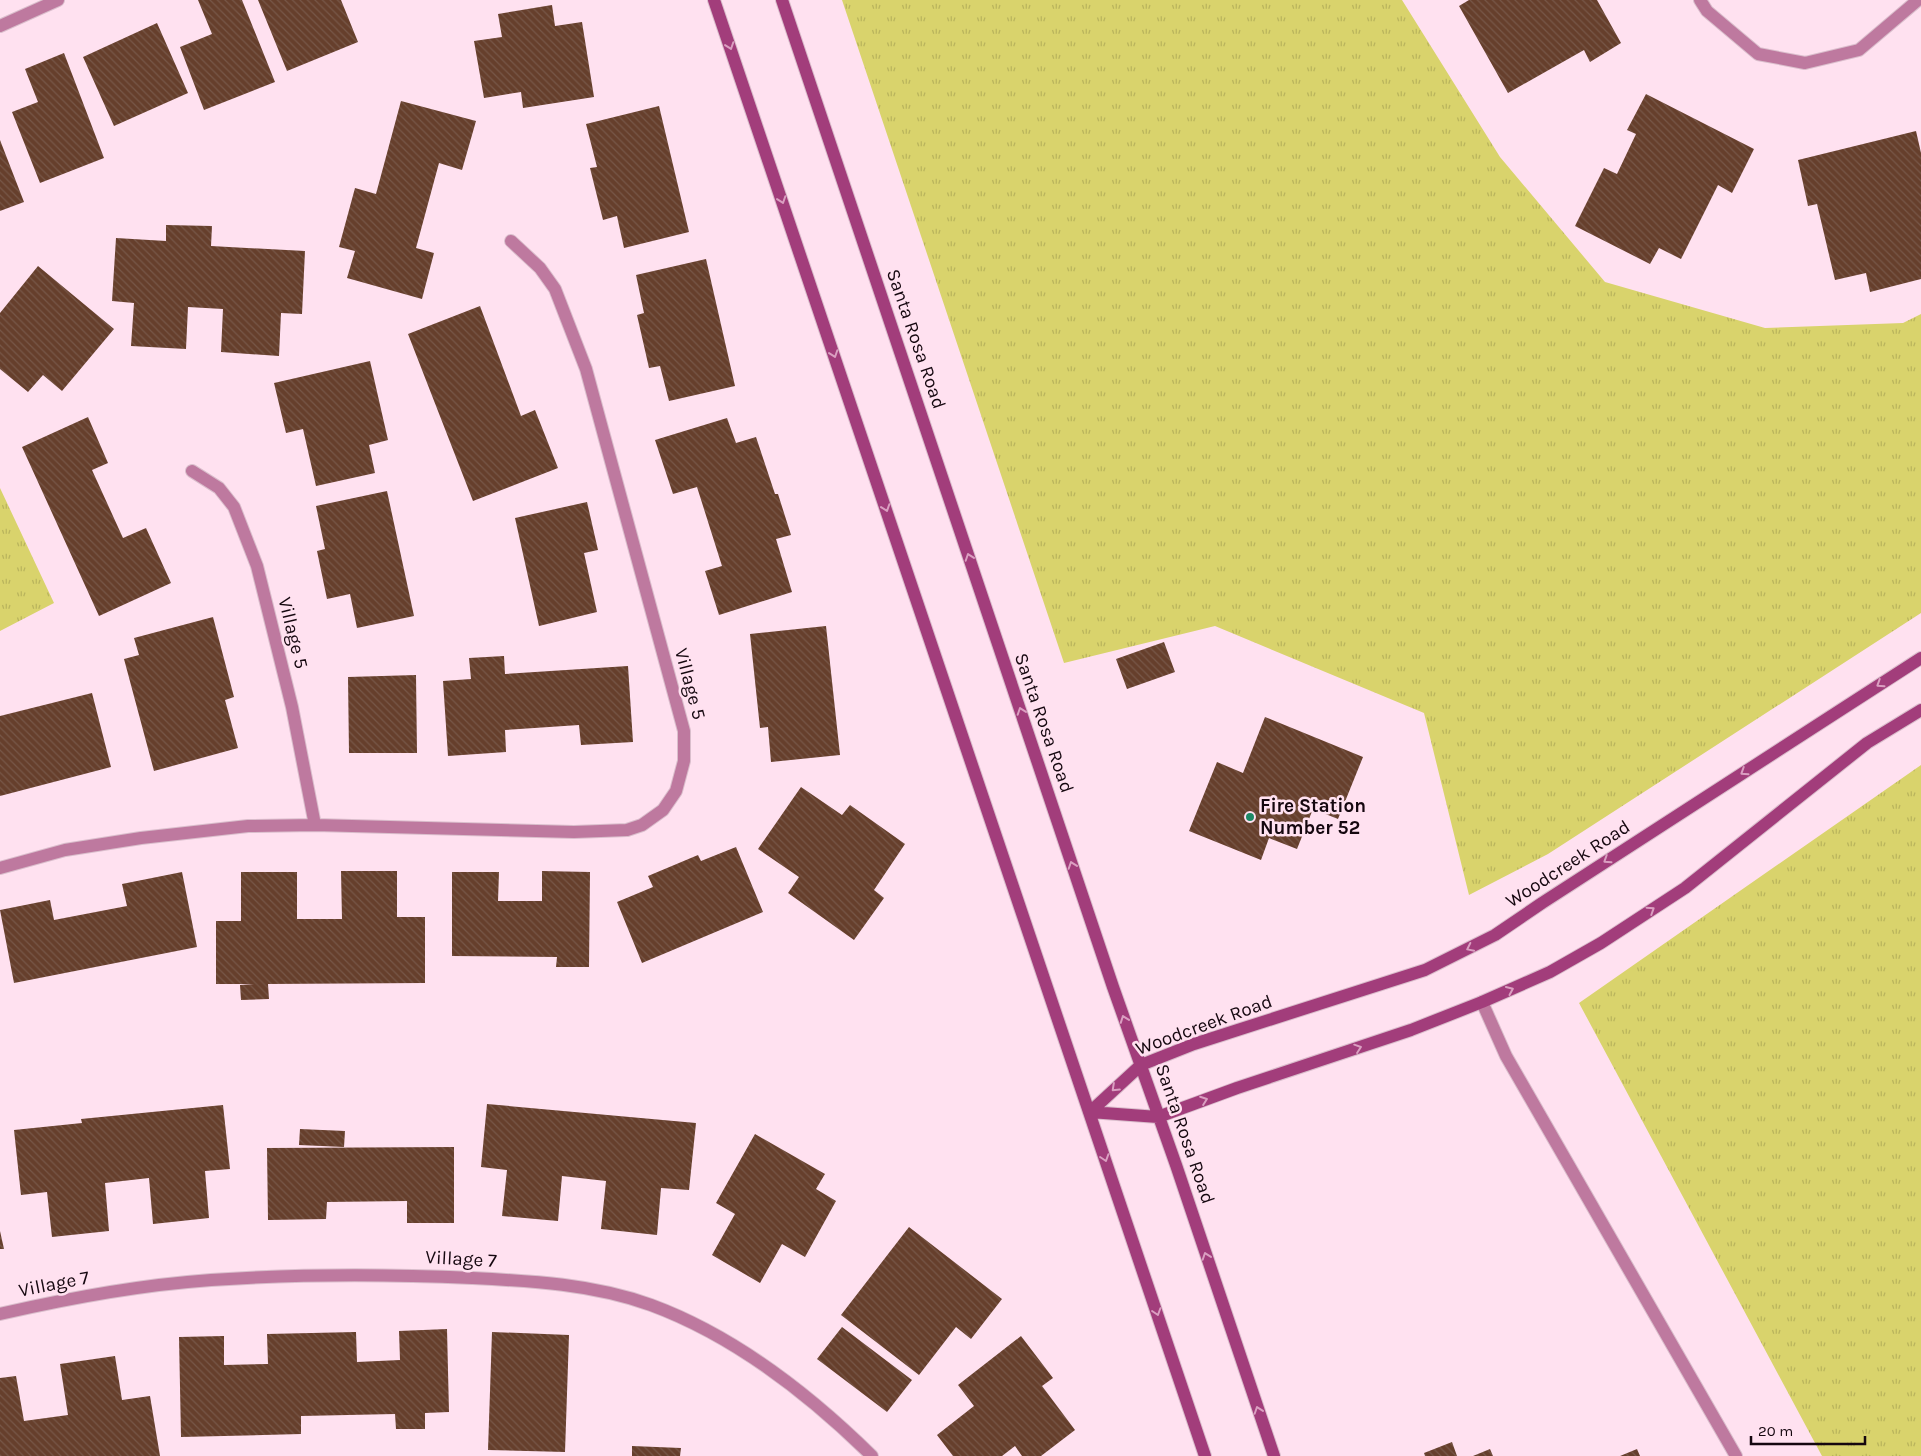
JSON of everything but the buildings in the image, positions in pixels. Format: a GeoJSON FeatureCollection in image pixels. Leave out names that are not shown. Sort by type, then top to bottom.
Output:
{"type":"FeatureCollection","features":[{"type":"Feature","properties":{"kind":"main road"},"geometry":{"type":"LineString","coordinates":[[714,0],[1205,1456]]}},
{"type":"Feature","properties":{"kind":"main road","name":"Santa Rosa Road"},"geometry":{"type":"LineString","coordinates":[[782,0],[1113,987],[1274,1456]]}},
{"type":"Feature","properties":{"kind":"main road","name":"Woodcreek Road"},"geometry":{"type":"LineString","coordinates":[[1090,1112],[1141,1065],[1194,1044],[1426,970],[1495,935],[1921,658]]}},
{"type":"Feature","properties":{"kind":"main road"},"geometry":{"type":"LineString","coordinates":[[1090,1112],[1158,1117],[1237,1088],[1411,1030],[1482,1002],[1559,967],[1601,943],[1685,888],[1867,744],[1921,710]]}},
{"type":"Feature","properties":{"kind":"street"},"geometry":{"type":"LineString","coordinates":[[0,26],[58,0]]}},
{"type":"Feature","properties":{"kind":"street"},"geometry":{"type":"LineString","coordinates":[[1700,0],[1707,11],[1758,54],[1804,63],[1859,50],[1918,0]]}},
{"type":"Feature","properties":{"kind":"street","name":"Village 5"},"geometry":{"type":"LineString","coordinates":[[0,868],[65,850],[141,838],[248,826],[564,831],[627,830],[642,825],[663,810],[676,791],[684,762],[684,731],[586,369],[555,289],[540,268],[511,241]]}},
{"type":"Feature","properties":{"kind":"street","name":"Village 5"},"geometry":{"type":"LineString","coordinates":[[192,472],[219,488],[234,507],[257,566],[292,707],[315,826]]}},
{"type":"Feature","properties":{"kind":"street"},"geometry":{"type":"LineString","coordinates":[[1482,1002],[1506,1056],[1736,1456]]}},
{"type":"Feature","properties":{"kind":"street","name":"Village 7"},"geometry":{"type":"LineString","coordinates":[[0,1314],[148,1287],[239,1278],[408,1274],[534,1281],[576,1287],[650,1305],[685,1320],[721,1339],[759,1362],[802,1394],[842,1427],[872,1456]]}},
{"type":"Feature","properties":{"kind":"green space"},"geometry":{"type":"Polygon","coordinates":[[[842,0],[1402,0],[1500,157],[1605,282],[1765,328],[1903,323],[1921,314],[1921,613],[1548,854],[1469,895],[1424,713],[1215,626],[1064,663],[842,0]]]}},
{"type":"Feature","properties":{"kind":"green space"},"geometry":{"type":"Polygon","coordinates":[[[0,488],[54,603],[0,631],[0,488]]]}},
{"type":"Feature","properties":{"kind":"green space"},"geometry":{"type":"Polygon","coordinates":[[[1921,765],[1921,1456],[1822,1456],[1579,1003],[1921,765]]]}},
{"type":"Feature","properties":{"kind":"place","name":"Fire Station Number 52"},"geometry":{"type":"Point","coordinates":[1250,817]}}]}
